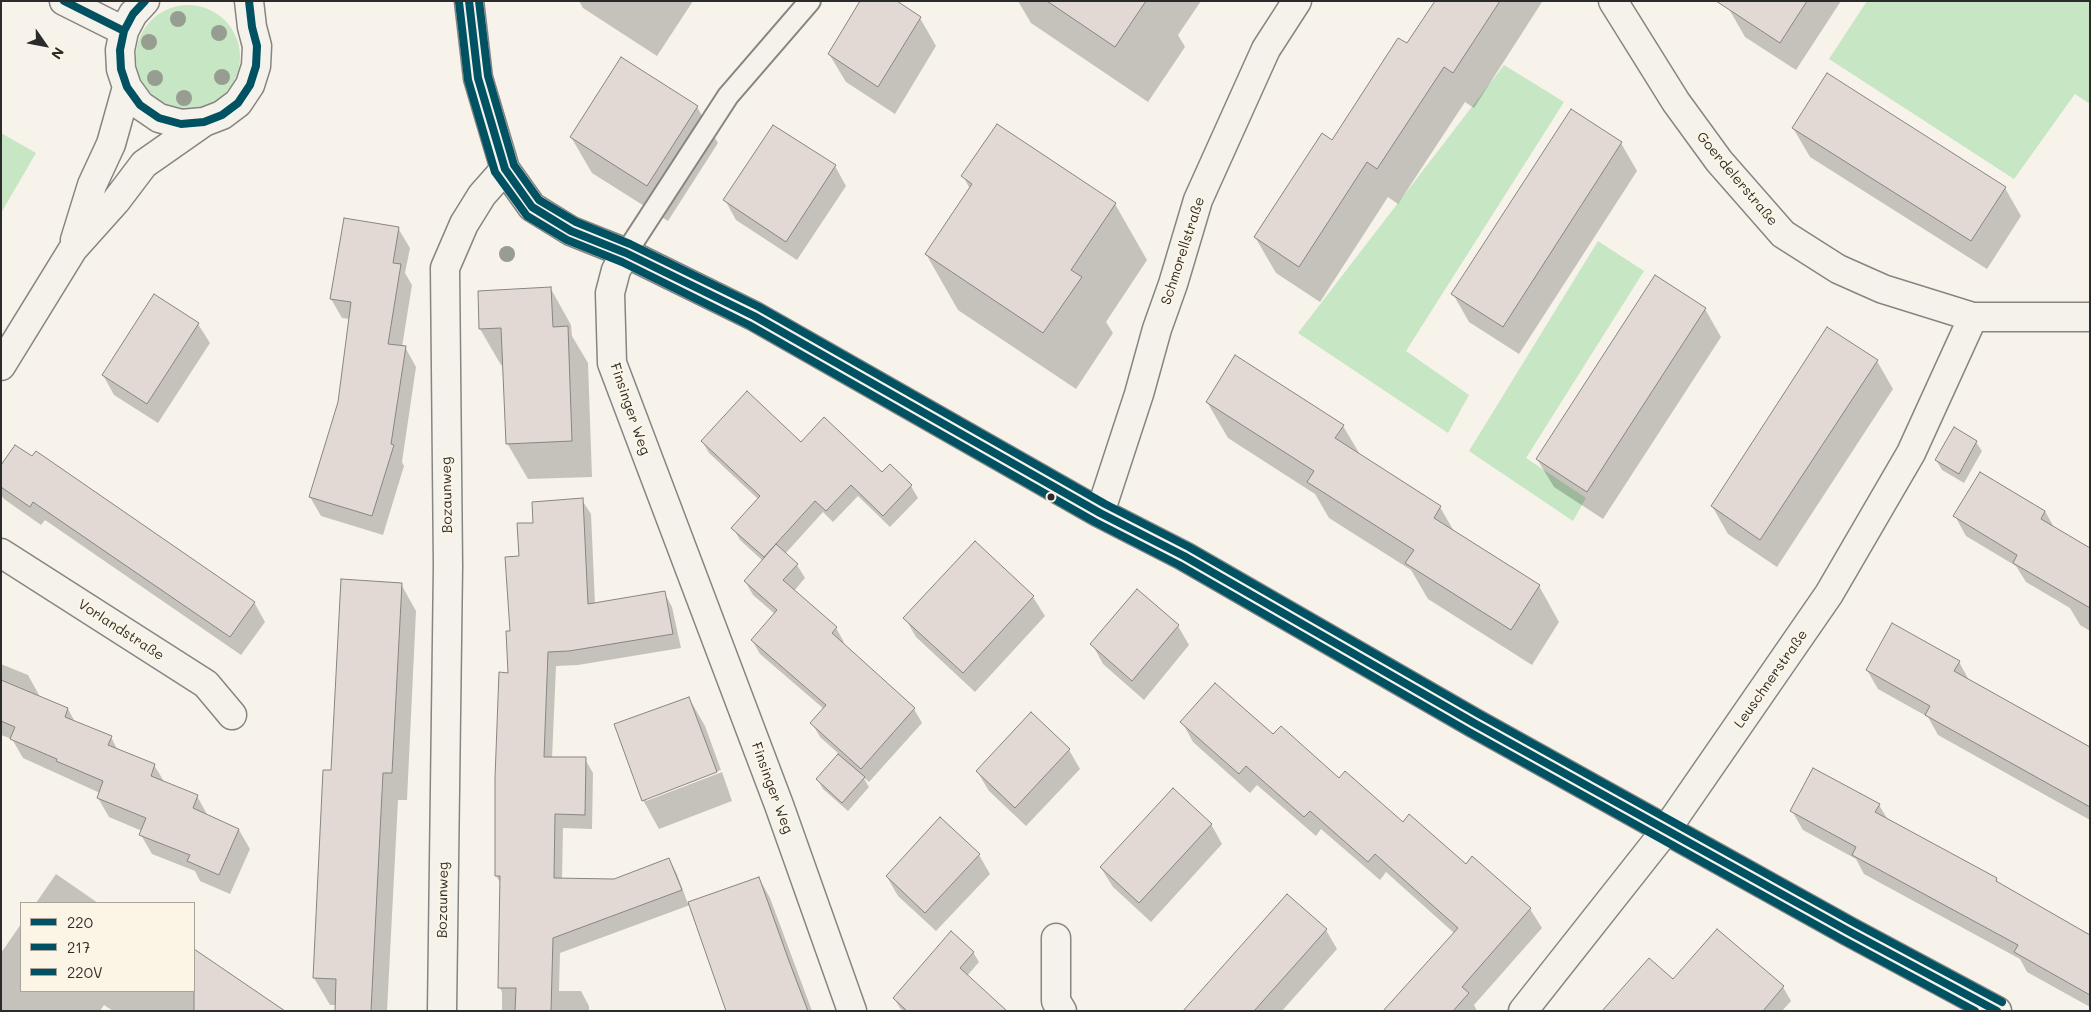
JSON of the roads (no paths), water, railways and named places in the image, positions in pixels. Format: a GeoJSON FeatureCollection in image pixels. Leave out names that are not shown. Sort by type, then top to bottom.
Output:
{"type":"FeatureCollection","features":[{"type":"Feature","properties":{"kind":"street"},"geometry":{"type":"LineString","coordinates":[[64,1],[124,31]]}},
{"type":"Feature","properties":{"kind":"street"},"geometry":{"type":"LineString","coordinates":[[145,1],[133,14],[124,31],[120,50],[120,69],[127,87],[140,105],[159,118],[181,124],[204,122]]}},
{"type":"Feature","properties":{"kind":"street"},"geometry":{"type":"LineString","coordinates":[[1,366],[72,249],[116,201],[144,164],[204,122],[222,115],[233,107],[250,86],[256,66],[257,46],[250,14],[231,1]]}},
{"type":"Feature","properties":{"kind":"street"},"geometry":{"type":"LineString","coordinates":[[469,1],[478,78],[505,169],[532,207],[571,231],[626,254],[754,316],[1100,513],[1184,556],[1474,723],[1997,1011]]}},
{"type":"Feature","properties":{"kind":"street","name":"Schmorellstraße"},"geometry":{"type":"LineString","coordinates":[[1100,513],[1139,394],[1157,328],[1173,284],[1198,200],[1266,49],[1297,1]]}},
{"type":"Feature","properties":{"kind":"street","name":"Goerdelerstraße"},"geometry":{"type":"LineString","coordinates":[[1613,1],[1676,102],[1720,161],[1784,234],[1838,269],[1882,289],[1973,317],[2090,317]]}},
{"type":"Feature","properties":{"kind":"street"},"geometry":{"type":"LineString","coordinates":[[72,249],[92,186],[111,144],[127,87]]}},
{"type":"Feature","properties":{"kind":"street","name":"Bozaunweg"},"geometry":{"type":"LineString","coordinates":[[442,1011],[448,566],[445,268],[464,224],[482,195],[505,169]]}},
{"type":"Feature","properties":{"kind":"street","name":"Finsinger Weg"},"geometry":{"type":"LineString","coordinates":[[626,254],[616,270],[610,293],[612,363],[779,805],[852,1011]]}},
{"type":"Feature","properties":{"kind":"street","name":"Leuschnerstraße"},"geometry":{"type":"LineString","coordinates":[[1523,1011],[1666,830],[1780,666],[1846,566],[1911,453],[1973,317]]}},
{"type":"Feature","properties":{"kind":"street","name":"Vorlandstraße"},"geometry":{"type":"LineString","coordinates":[[1,553],[206,684],[232,716]]}},
{"type":"Feature","properties":{"kind":"street"},"geometry":{"type":"LineString","coordinates":[[1056,938],[1056,1001],[1062,1011]]}},
{"type":"Feature","properties":{"kind":"lane"},"geometry":{"type":"LineString","coordinates":[[626,254],[728,96],[810,1]]}}]}
